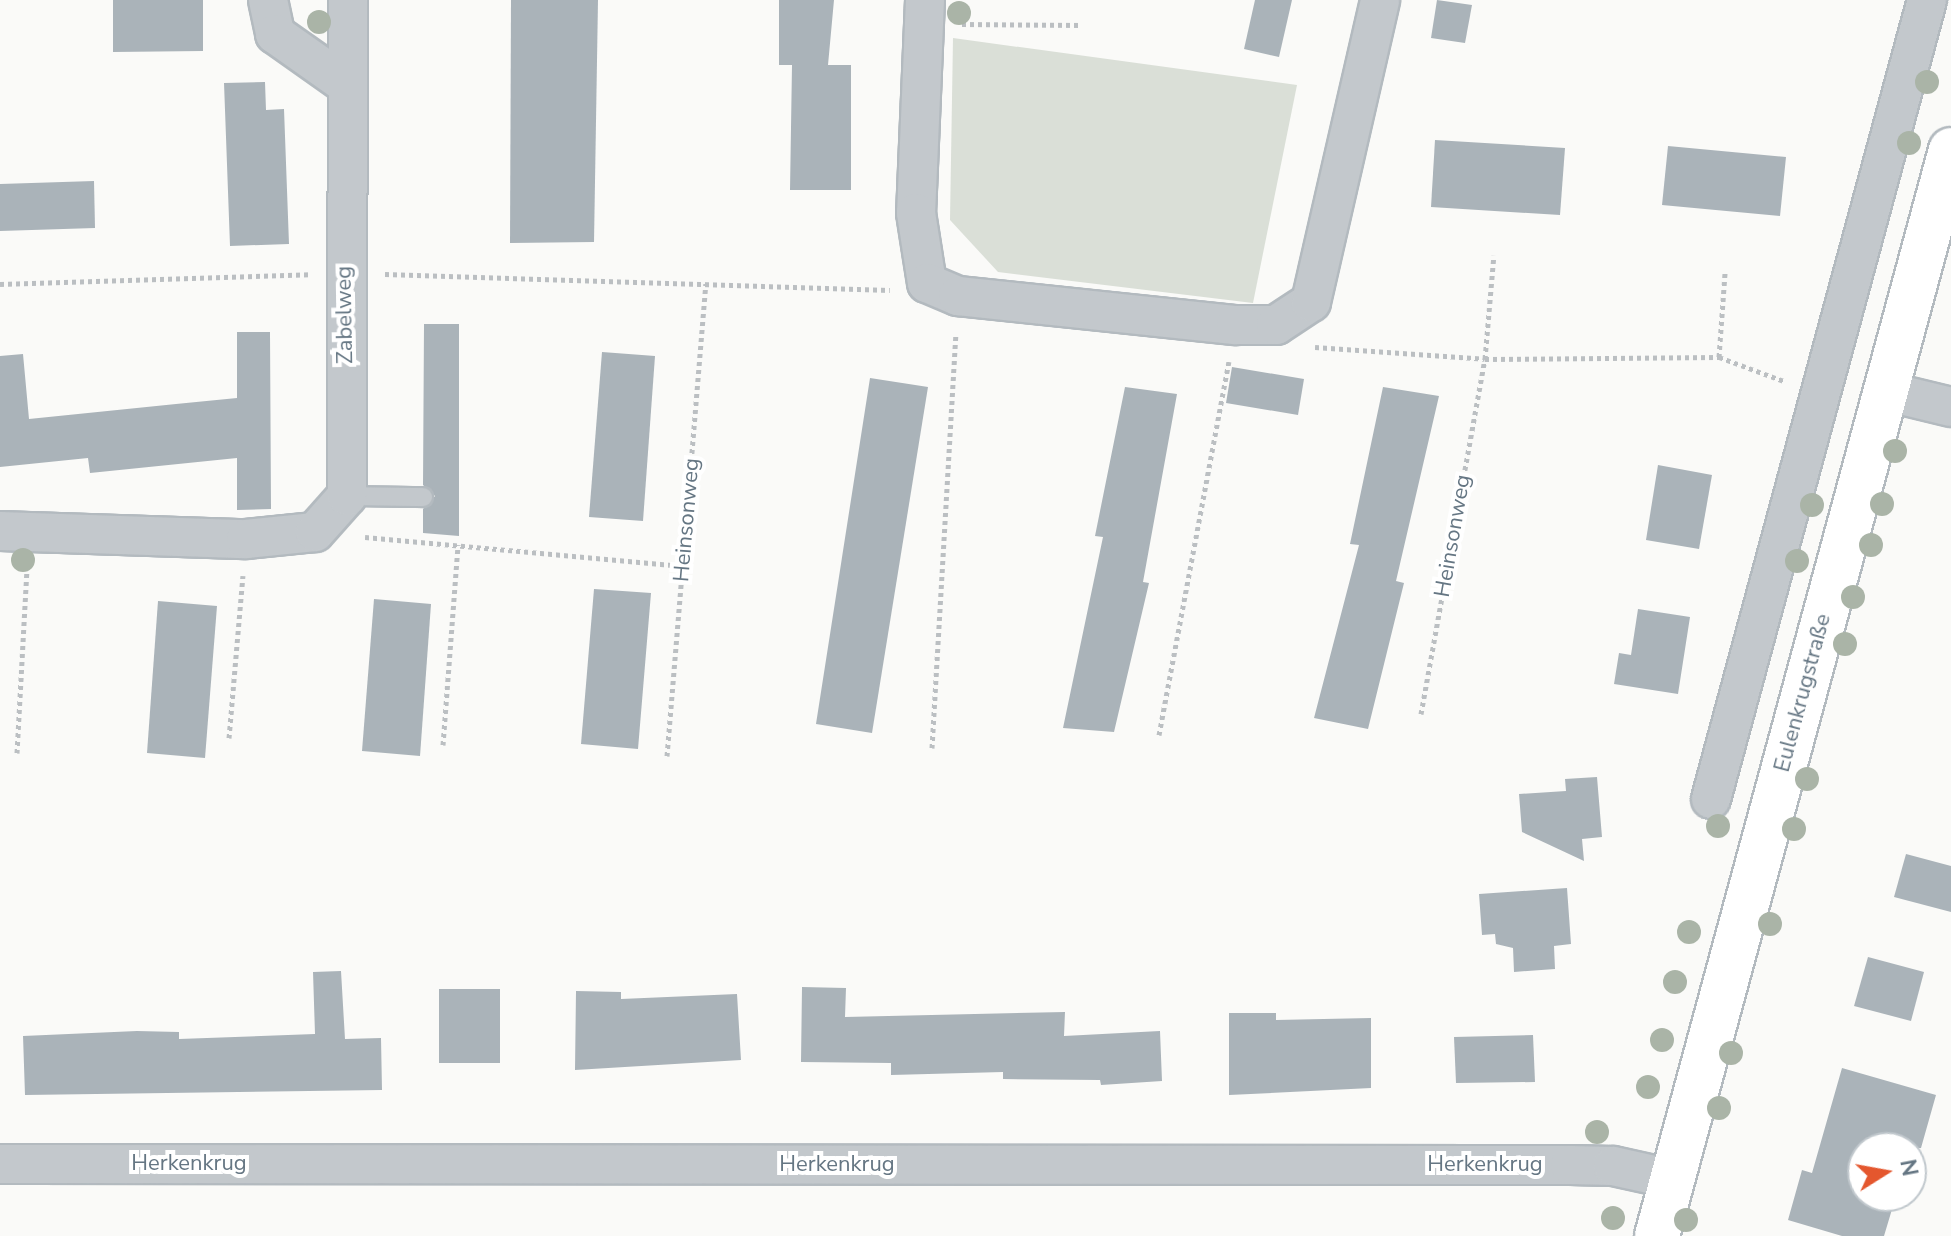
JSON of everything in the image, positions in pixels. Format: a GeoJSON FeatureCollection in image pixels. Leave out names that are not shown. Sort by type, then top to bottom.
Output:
{"type":"FeatureCollection","features":[{"type":"Feature","properties":{"kind":"main road","name":"Eulenkrugstraße"},"geometry":{"type":"LineString","coordinates":[[1657,1236],[1951,150]]}},
{"type":"Feature","properties":{"kind":"street"},"geometry":{"type":"LineString","coordinates":[[268,0],[275,34],[346,84]]}},
{"type":"Feature","properties":{"kind":"street","name":"Zabelweg"},"geometry":{"type":"LineString","coordinates":[[347,496],[344,273],[348,0]]}},
{"type":"Feature","properties":{"kind":"street"},"geometry":{"type":"LineString","coordinates":[[925,12],[916,213],[943,289],[1236,325],[1276,325],[1311,302],[1380,0]]}},
{"type":"Feature","properties":{"kind":"street"},"geometry":{"type":"LineString","coordinates":[[1711,799],[1927,0]]}},
{"type":"Feature","properties":{"kind":"street"},"geometry":{"type":"LineString","coordinates":[[1885,391],[1951,407]]}},
{"type":"Feature","properties":{"kind":"street"},"geometry":{"type":"LineString","coordinates":[[14,531],[246,539],[315,532],[347,496]]}},
{"type":"Feature","properties":{"kind":"street","name":"Herkenkrug"},"geometry":{"type":"LineString","coordinates":[[0,1164],[1570,1165],[1613,1166],[1672,1179]]}},
{"type":"Feature","properties":{"kind":"lane"},"geometry":{"type":"LineString","coordinates":[[347,496],[423,497]]}},
{"type":"Feature","properties":{"kind":"path"},"geometry":{"type":"LineString","coordinates":[[925,12],[1082,25]]}},
{"type":"Feature","properties":{"kind":"path","name":"Heinsonweg"},"geometry":{"type":"LineString","coordinates":[[1421,714],[1485,359],[1494,255]]}},
{"type":"Feature","properties":{"kind":"path"},"geometry":{"type":"LineString","coordinates":[[0,284],[344,273],[706,284],[874,293],[943,289],[932,748]]}},
{"type":"Feature","properties":{"kind":"path"},"geometry":{"type":"LineString","coordinates":[[1719,357],[1725,273]]}},
{"type":"Feature","properties":{"kind":"path","name":"Heinsonweg"},"geometry":{"type":"LineString","coordinates":[[667,756],[706,284]]}},
{"type":"Feature","properties":{"kind":"path"},"geometry":{"type":"LineString","coordinates":[[1159,735],[1236,325]]}},
{"type":"Feature","properties":{"kind":"path"},"geometry":{"type":"LineString","coordinates":[[1276,325],[1321,350],[1485,359],[1719,357],[1820,394]]}},
{"type":"Feature","properties":{"kind":"path"},"geometry":{"type":"LineString","coordinates":[[14,531],[17,753]]}},
{"type":"Feature","properties":{"kind":"path"},"geometry":{"type":"LineString","coordinates":[[315,532],[683,566]]}},
{"type":"Feature","properties":{"kind":"path"},"geometry":{"type":"LineString","coordinates":[[229,738],[246,539]]}},
{"type":"Feature","properties":{"kind":"path"},"geometry":{"type":"LineString","coordinates":[[443,745],[458,545]]}},
{"type":"Feature","properties":{"kind":"shaded area"},"geometry":{"type":"Polygon","coordinates":[[[953,38],[1297,85],[1253,303],[998,272],[950,220],[953,38]]]}},
{"type":"Feature","properties":{"kind":"building"},"geometry":{"type":"Polygon","coordinates":[[[113,0],[203,0],[203,51],[113,52],[113,0]]]}},
{"type":"Feature","properties":{"kind":"building"},"geometry":{"type":"Polygon","coordinates":[[[511,0],[598,0],[594,242],[510,243],[511,0]]]}},
{"type":"Feature","properties":{"kind":"building"},"geometry":{"type":"Polygon","coordinates":[[[779,0],[834,0],[828,65],[851,65],[851,190],[790,190],[792,65],[779,65],[779,0]]]}},
{"type":"Feature","properties":{"kind":"building"},"geometry":{"type":"Polygon","coordinates":[[[1255,0],[1292,0],[1279,57],[1244,49],[1255,0]]]}},
{"type":"Feature","properties":{"kind":"building"},"geometry":{"type":"Polygon","coordinates":[[[1437,0],[1472,5],[1465,43],[1431,38],[1437,0]]]}},
{"type":"Feature","properties":{"kind":"building"},"geometry":{"type":"Polygon","coordinates":[[[265,82],[266,110],[284,109],[289,244],[230,246],[224,83],[265,82]]]}},
{"type":"Feature","properties":{"kind":"building"},"geometry":{"type":"Polygon","coordinates":[[[1435,140],[1565,148],[1560,215],[1431,207],[1435,140]]]}},
{"type":"Feature","properties":{"kind":"building"},"geometry":{"type":"Polygon","coordinates":[[[1668,146],[1786,157],[1780,216],[1662,205],[1668,146]]]}},
{"type":"Feature","properties":{"kind":"building"},"geometry":{"type":"Polygon","coordinates":[[[94,181],[95,228],[0,231],[0,184],[94,181]]]}},
{"type":"Feature","properties":{"kind":"building"},"geometry":{"type":"Polygon","coordinates":[[[424,324],[459,324],[459,536],[423,533],[423,509],[435,496],[423,485],[424,324]]]}},
{"type":"Feature","properties":{"kind":"building"},"geometry":{"type":"Polygon","coordinates":[[[237,332],[270,332],[271,509],[237,510],[237,458],[90,473],[88,458],[0,467],[0,356],[23,354],[29,419],[237,398],[237,332]]]}},
{"type":"Feature","properties":{"kind":"building"},"geometry":{"type":"Polygon","coordinates":[[[602,352],[655,356],[643,521],[589,517],[602,352]]]}},
{"type":"Feature","properties":{"kind":"building"},"geometry":{"type":"Polygon","coordinates":[[[1232,367],[1304,379],[1298,415],[1226,403],[1232,367]]]}},
{"type":"Feature","properties":{"kind":"building"},"geometry":{"type":"Polygon","coordinates":[[[870,378],[928,387],[872,733],[816,724],[870,378]]]}},
{"type":"Feature","properties":{"kind":"building"},"geometry":{"type":"Polygon","coordinates":[[[1125,387],[1177,394],[1143,582],[1149,583],[1114,732],[1063,728],[1103,537],[1095,536],[1125,387]]]}},
{"type":"Feature","properties":{"kind":"building"},"geometry":{"type":"Polygon","coordinates":[[[1383,387],[1439,396],[1396,581],[1404,583],[1368,729],[1314,718],[1359,545],[1350,544],[1383,387]]]}},
{"type":"Feature","properties":{"kind":"building"},"geometry":{"type":"Polygon","coordinates":[[[1658,465],[1712,475],[1699,549],[1646,540],[1658,465]]]}},
{"type":"Feature","properties":{"kind":"building"},"geometry":{"type":"Polygon","coordinates":[[[594,589],[651,593],[638,749],[581,744],[594,589]]]}},
{"type":"Feature","properties":{"kind":"building"},"geometry":{"type":"Polygon","coordinates":[[[374,599],[431,604],[420,756],[362,751],[374,599]]]}},
{"type":"Feature","properties":{"kind":"building"},"geometry":{"type":"Polygon","coordinates":[[[158,601],[217,606],[205,758],[147,753],[158,601]]]}},
{"type":"Feature","properties":{"kind":"building"},"geometry":{"type":"Polygon","coordinates":[[[1638,609],[1690,617],[1678,694],[1614,684],[1619,653],[1631,655],[1638,609]]]}},
{"type":"Feature","properties":{"kind":"building"},"geometry":{"type":"Polygon","coordinates":[[[1597,777],[1602,837],[1582,839],[1584,861],[1522,832],[1519,794],[1566,791],[1565,779],[1597,777]]]}},
{"type":"Feature","properties":{"kind":"building"},"geometry":{"type":"Polygon","coordinates":[[[1906,854],[1951,866],[1951,912],[1894,897],[1906,854]]]}},
{"type":"Feature","properties":{"kind":"building"},"geometry":{"type":"Polygon","coordinates":[[[1567,888],[1571,944],[1554,946],[1555,969],[1514,972],[1513,948],[1496,944],[1495,934],[1482,935],[1479,894],[1567,888]]]}},
{"type":"Feature","properties":{"kind":"building"},"geometry":{"type":"Polygon","coordinates":[[[1868,957],[1924,972],[1911,1021],[1854,1006],[1868,957]]]}},
{"type":"Feature","properties":{"kind":"building"},"geometry":{"type":"Polygon","coordinates":[[[341,971],[345,1039],[381,1038],[382,1090],[25,1095],[23,1036],[137,1031],[179,1032],[179,1039],[315,1034],[313,972],[341,971]]]}},
{"type":"Feature","properties":{"kind":"building"},"geometry":{"type":"Polygon","coordinates":[[[802,987],[846,988],[845,1017],[1065,1012],[1064,1036],[1160,1031],[1162,1081],[1101,1085],[1100,1080],[1003,1079],[1003,1072],[891,1075],[891,1063],[801,1062],[802,987]]]}},
{"type":"Feature","properties":{"kind":"building"},"geometry":{"type":"Polygon","coordinates":[[[439,989],[500,989],[500,1063],[439,1063],[439,989]]]}},
{"type":"Feature","properties":{"kind":"building"},"geometry":{"type":"Polygon","coordinates":[[[576,991],[621,992],[621,999],[737,994],[741,1060],[575,1070],[576,991]]]}},
{"type":"Feature","properties":{"kind":"building"},"geometry":{"type":"Polygon","coordinates":[[[1229,1013],[1276,1013],[1276,1020],[1371,1018],[1371,1088],[1229,1095],[1229,1013]]]}},
{"type":"Feature","properties":{"kind":"building"},"geometry":{"type":"Polygon","coordinates":[[[1533,1035],[1535,1082],[1456,1083],[1454,1037],[1533,1035]]]}},
{"type":"Feature","properties":{"kind":"building"},"geometry":{"type":"Polygon","coordinates":[[[1842,1068],[1936,1095],[1926,1132],[1847,1132],[1847,1212],[1891,1212],[1884,1236],[1842,1236],[1788,1220],[1802,1170],[1812,1173],[1842,1068]]]}}]}
